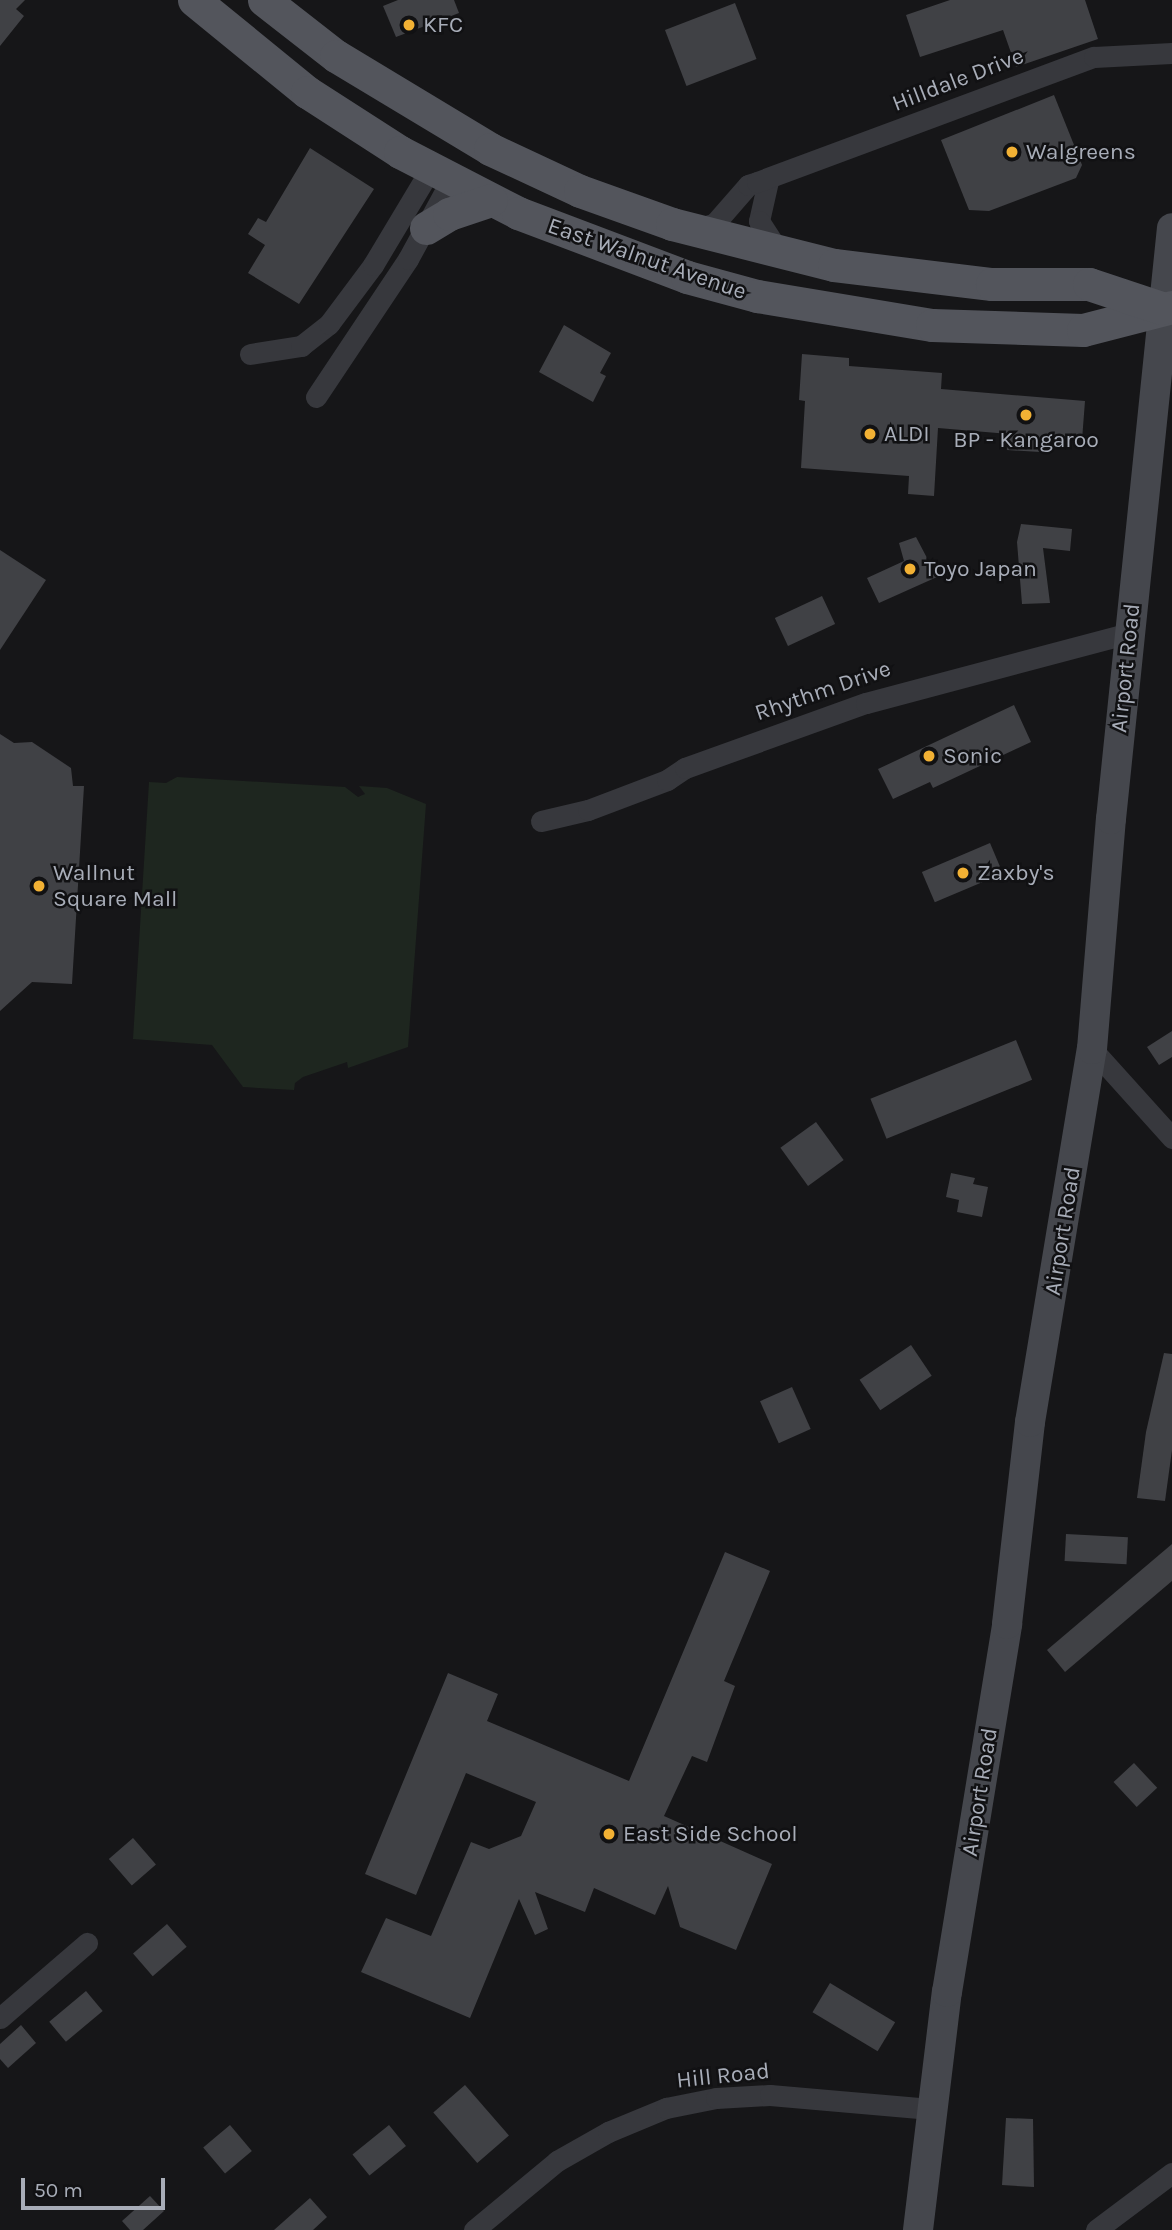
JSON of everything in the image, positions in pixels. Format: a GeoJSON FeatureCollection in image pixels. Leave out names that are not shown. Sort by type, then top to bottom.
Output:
{"type":"FeatureCollection","features":[{"type":"Feature","properties":{"kind":"main road","name":"East Walnut Avenue"},"geometry":{"type":"LineString","coordinates":[[194,0],[307,92],[441,174],[491,200],[608,250],[687,277],[862,317],[932,325],[1083,330],[1167,308]]}},
{"type":"Feature","properties":{"kind":"main road","name":"East Walnut Avenue"},"geometry":{"type":"LineString","coordinates":[[264,0],[336,56],[490,149],[580,191],[695,230],[780,253],[930,278],[1089,284],[1167,308]]}},
{"type":"Feature","properties":{"kind":"main road"},"geometry":{"type":"LineString","coordinates":[[425,228],[449,214],[491,200]]}},
{"type":"Feature","properties":{"kind":"street","name":"Hilldale Drive"},"geometry":{"type":"LineString","coordinates":[[695,230],[729,211],[748,185],[768,181],[1094,57],[1172,53]]}},
{"type":"Feature","properties":{"kind":"street"},"geometry":{"type":"LineString","coordinates":[[316,397],[425,228],[441,174]]}},
{"type":"Feature","properties":{"kind":"street"},"geometry":{"type":"LineString","coordinates":[[250,354],[301,346],[329,324],[441,174]]}},
{"type":"Feature","properties":{"kind":"street"},"geometry":{"type":"LineString","coordinates":[[768,181],[759,221],[780,253]]}},
{"type":"Feature","properties":{"kind":"street","name":"Airport Road"},"geometry":{"type":"LineString","coordinates":[[918,2230],[930,2109],[1007,1624],[1030,1422],[1093,1049],[1130,633],[1167,308],[1172,228]]}},
{"type":"Feature","properties":{"kind":"street","name":"Rhythm Drive"},"geometry":{"type":"LineString","coordinates":[[541,821],[588,810],[667,780],[685,768],[866,703],[1130,633]]}},
{"type":"Feature","properties":{"kind":"street"},"geometry":{"type":"LineString","coordinates":[[1093,1049],[1172,1138]]}},
{"type":"Feature","properties":{"kind":"street"},"geometry":{"type":"LineString","coordinates":[[0,2018],[88,1943]]}},
{"type":"Feature","properties":{"kind":"street","name":"Hill Road"},"geometry":{"type":"LineString","coordinates":[[474,2230],[557,2161],[608,2132],[666,2108],[716,2098],[770,2095],[930,2109]]}},
{"type":"Feature","properties":{"kind":"street"},"geometry":{"type":"LineString","coordinates":[[1096,2230],[1172,2173]]}},
{"type":"Feature","properties":{"kind":"shaded area"},"geometry":{"type":"Polygon","coordinates":[[[177,777],[345,787],[358,797],[365,794],[359,786],[387,788],[426,804],[408,1047],[348,1068],[347,1062],[303,1077],[295,1083],[294,1090],[243,1087],[212,1045],[133,1039],[149,782],[166,783],[177,777]]]}},
{"type":"Feature","properties":{"kind":"building"},"geometry":{"type":"Polygon","coordinates":[[[0,0],[25,0],[16,9],[24,16],[0,46],[0,0]]]}},
{"type":"Feature","properties":{"kind":"building","name":"KFC"},"geometry":{"type":"Polygon","coordinates":[[[398,0],[454,0],[459,13],[396,37],[383,6],[398,0]]]}},
{"type":"Feature","properties":{"kind":"building"},"geometry":{"type":"Polygon","coordinates":[[[950,0],[1085,0],[1098,39],[1016,67],[1003,30],[920,57],[906,15],[950,0]]]}},
{"type":"Feature","properties":{"kind":"building"},"geometry":{"type":"Polygon","coordinates":[[[735,3],[757,59],[686,86],[665,30],[735,3]]]}},
{"type":"Feature","properties":{"kind":"building","name":"Walgreens"},"geometry":{"type":"Polygon","coordinates":[[[1054,95],[1082,165],[1076,178],[989,211],[969,210],[941,140],[1054,95]]]}},
{"type":"Feature","properties":{"kind":"building"},"geometry":{"type":"Polygon","coordinates":[[[310,148],[374,189],[299,304],[248,273],[265,245],[248,234],[258,218],[266,222],[310,148]]]}},
{"type":"Feature","properties":{"kind":"building"},"geometry":{"type":"Polygon","coordinates":[[[564,325],[611,353],[600,373],[606,376],[593,402],[539,372],[564,325]]]}},
{"type":"Feature","properties":{"kind":"building","name":"ALDI"},"geometry":{"type":"Polygon","coordinates":[[[802,354],[849,358],[849,366],[942,373],[941,389],[1085,401],[1082,440],[1042,437],[1040,452],[1007,450],[1009,434],[938,428],[934,496],[908,494],[909,476],[801,468],[805,401],[799,400],[802,354]]]}},
{"type":"Feature","properties":{"kind":"building"},"geometry":{"type":"Polygon","coordinates":[[[1021,524],[1072,529],[1070,551],[1043,548],[1050,603],[1022,604],[1017,542],[1021,524]]]}},
{"type":"Feature","properties":{"kind":"building","name":"Toyo Japan"},"geometry":{"type":"Polygon","coordinates":[[[916,537],[937,577],[879,603],[867,578],[904,561],[899,543],[916,537]]]}},
{"type":"Feature","properties":{"kind":"building"},"geometry":{"type":"Polygon","coordinates":[[[0,550],[46,580],[0,650],[0,550]]]}},
{"type":"Feature","properties":{"kind":"building"},"geometry":{"type":"Polygon","coordinates":[[[822,596],[835,624],[788,646],[775,618],[822,596]]]}},
{"type":"Feature","properties":{"kind":"building","name":"Sonic"},"geometry":{"type":"Polygon","coordinates":[[[1014,705],[1031,742],[933,788],[930,782],[893,799],[878,769],[1014,705]]]}},
{"type":"Feature","properties":{"kind":"building","name":"Wallnut Square Mall"},"geometry":{"type":"Polygon","coordinates":[[[0,734],[14,743],[32,742],[71,768],[73,786],[84,786],[72,984],[32,982],[0,1011],[0,734]]]}},
{"type":"Feature","properties":{"kind":"building","name":"Zaxby's"},"geometry":{"type":"Polygon","coordinates":[[[990,843],[1003,873],[935,902],[922,872],[990,843]]]}},
{"type":"Feature","properties":{"kind":"building"},"geometry":{"type":"Polygon","coordinates":[[[1172,1031],[1172,1057],[1159,1065],[1147,1047],[1172,1031]]]}},
{"type":"Feature","properties":{"kind":"building"},"geometry":{"type":"Polygon","coordinates":[[[1016,1040],[1032,1080],[887,1139],[870,1099],[1016,1040]]]}},
{"type":"Feature","properties":{"kind":"building"},"geometry":{"type":"Polygon","coordinates":[[[816,1122],[844,1160],[808,1186],[780,1148],[816,1122]]]}},
{"type":"Feature","properties":{"kind":"building"},"geometry":{"type":"Polygon","coordinates":[[[951,1173],[975,1178],[973,1184],[988,1187],[982,1217],[957,1212],[959,1200],[946,1197],[951,1173]]]}},
{"type":"Feature","properties":{"kind":"building"},"geometry":{"type":"Polygon","coordinates":[[[911,1345],[932,1376],[880,1410],[860,1380],[911,1345]]]}},
{"type":"Feature","properties":{"kind":"building"},"geometry":{"type":"Polygon","coordinates":[[[1164,1353],[1172,1354],[1172,1450],[1165,1501],[1137,1498],[1146,1432],[1164,1353]]]}},
{"type":"Feature","properties":{"kind":"building"},"geometry":{"type":"Polygon","coordinates":[[[792,1387],[811,1429],[779,1443],[760,1401],[792,1387]]]}},
{"type":"Feature","properties":{"kind":"building"},"geometry":{"type":"Polygon","coordinates":[[[1066,1534],[1128,1537],[1127,1564],[1065,1561],[1066,1534]]]}},
{"type":"Feature","properties":{"kind":"building"},"geometry":{"type":"Polygon","coordinates":[[[1172,1544],[1172,1581],[1065,1672],[1047,1650],[1172,1544]]]}},
{"type":"Feature","properties":{"kind":"building"},"geometry":{"type":"Polygon","coordinates":[[[725,1552],[770,1571],[724,1681],[735,1686],[707,1762],[692,1756],[664,1816],[772,1864],[736,1950],[680,1927],[668,1886],[655,1915],[594,1888],[585,1912],[535,1892],[548,1929],[535,1935],[519,1899],[470,2018],[361,1972],[386,1918],[431,1936],[471,1842],[489,1849],[521,1836],[536,1802],[466,1773],[416,1895],[365,1874],[448,1673],[498,1694],[487,1721],[629,1781],[725,1552]]]}},
{"type":"Feature","properties":{"kind":"building"},"geometry":{"type":"Polygon","coordinates":[[[1134,1763],[1157,1788],[1137,1807],[1114,1782],[1134,1763]]]}},
{"type":"Feature","properties":{"kind":"building"},"geometry":{"type":"Polygon","coordinates":[[[133,1838],[156,1864],[132,1885],[109,1859],[133,1838]]]}},
{"type":"Feature","properties":{"kind":"building"},"geometry":{"type":"Polygon","coordinates":[[[167,1924],[187,1947],[153,1976],[133,1954],[167,1924]]]}},
{"type":"Feature","properties":{"kind":"building"},"geometry":{"type":"Polygon","coordinates":[[[830,1983],[895,2022],[878,2051],[812,2012],[830,1983]]]}},
{"type":"Feature","properties":{"kind":"building"},"geometry":{"type":"Polygon","coordinates":[[[86,1991],[103,2011],[66,2042],[49,2022],[86,1991]]]}},
{"type":"Feature","properties":{"kind":"building"},"geometry":{"type":"Polygon","coordinates":[[[21,2025],[36,2043],[8,2068],[0,2059],[0,2044],[21,2025]]]}},
{"type":"Feature","properties":{"kind":"building"},"geometry":{"type":"Polygon","coordinates":[[[465,2085],[509,2136],[477,2163],[433,2113],[465,2085]]]}},
{"type":"Feature","properties":{"kind":"building"},"geometry":{"type":"Polygon","coordinates":[[[1006,2118],[1033,2119],[1034,2187],[1002,2185],[1006,2118]]]}},
{"type":"Feature","properties":{"kind":"building"},"geometry":{"type":"Polygon","coordinates":[[[230,2125],[252,2151],[225,2174],[203,2147],[230,2125]]]}},
{"type":"Feature","properties":{"kind":"building"},"geometry":{"type":"Polygon","coordinates":[[[389,2125],[406,2146],[369,2176],[352,2155],[389,2125]]]}},
{"type":"Feature","properties":{"kind":"building"},"geometry":{"type":"Polygon","coordinates":[[[150,2196],[164,2211],[143,2230],[130,2230],[122,2221],[150,2196]]]}},
{"type":"Feature","properties":{"kind":"building"},"geometry":{"type":"Polygon","coordinates":[[[310,2198],[327,2217],[313,2230],[274,2230],[310,2198]]]}},
{"type":"Feature","properties":{"kind":"place","name":"KFC"},"geometry":{"type":"Point","coordinates":[409,25]}},
{"type":"Feature","properties":{"kind":"place","name":"Walgreens"},"geometry":{"type":"Point","coordinates":[1012,152]}},
{"type":"Feature","properties":{"kind":"place","name":"BP - Kangaroo"},"geometry":{"type":"Point","coordinates":[1026,415]}},
{"type":"Feature","properties":{"kind":"place","name":"ALDI"},"geometry":{"type":"Point","coordinates":[870,434]}},
{"type":"Feature","properties":{"kind":"place","name":"Toyo Japan"},"geometry":{"type":"Point","coordinates":[910,569]}},
{"type":"Feature","properties":{"kind":"place","name":"Sonic"},"geometry":{"type":"Point","coordinates":[929,756]}},
{"type":"Feature","properties":{"kind":"place","name":"Zaxby's"},"geometry":{"type":"Point","coordinates":[963,873]}},
{"type":"Feature","properties":{"kind":"place","name":"Wallnut Square Mall"},"geometry":{"type":"Point","coordinates":[39,886]}},
{"type":"Feature","properties":{"kind":"place","name":"East Side School"},"geometry":{"type":"Point","coordinates":[609,1834]}}]}
